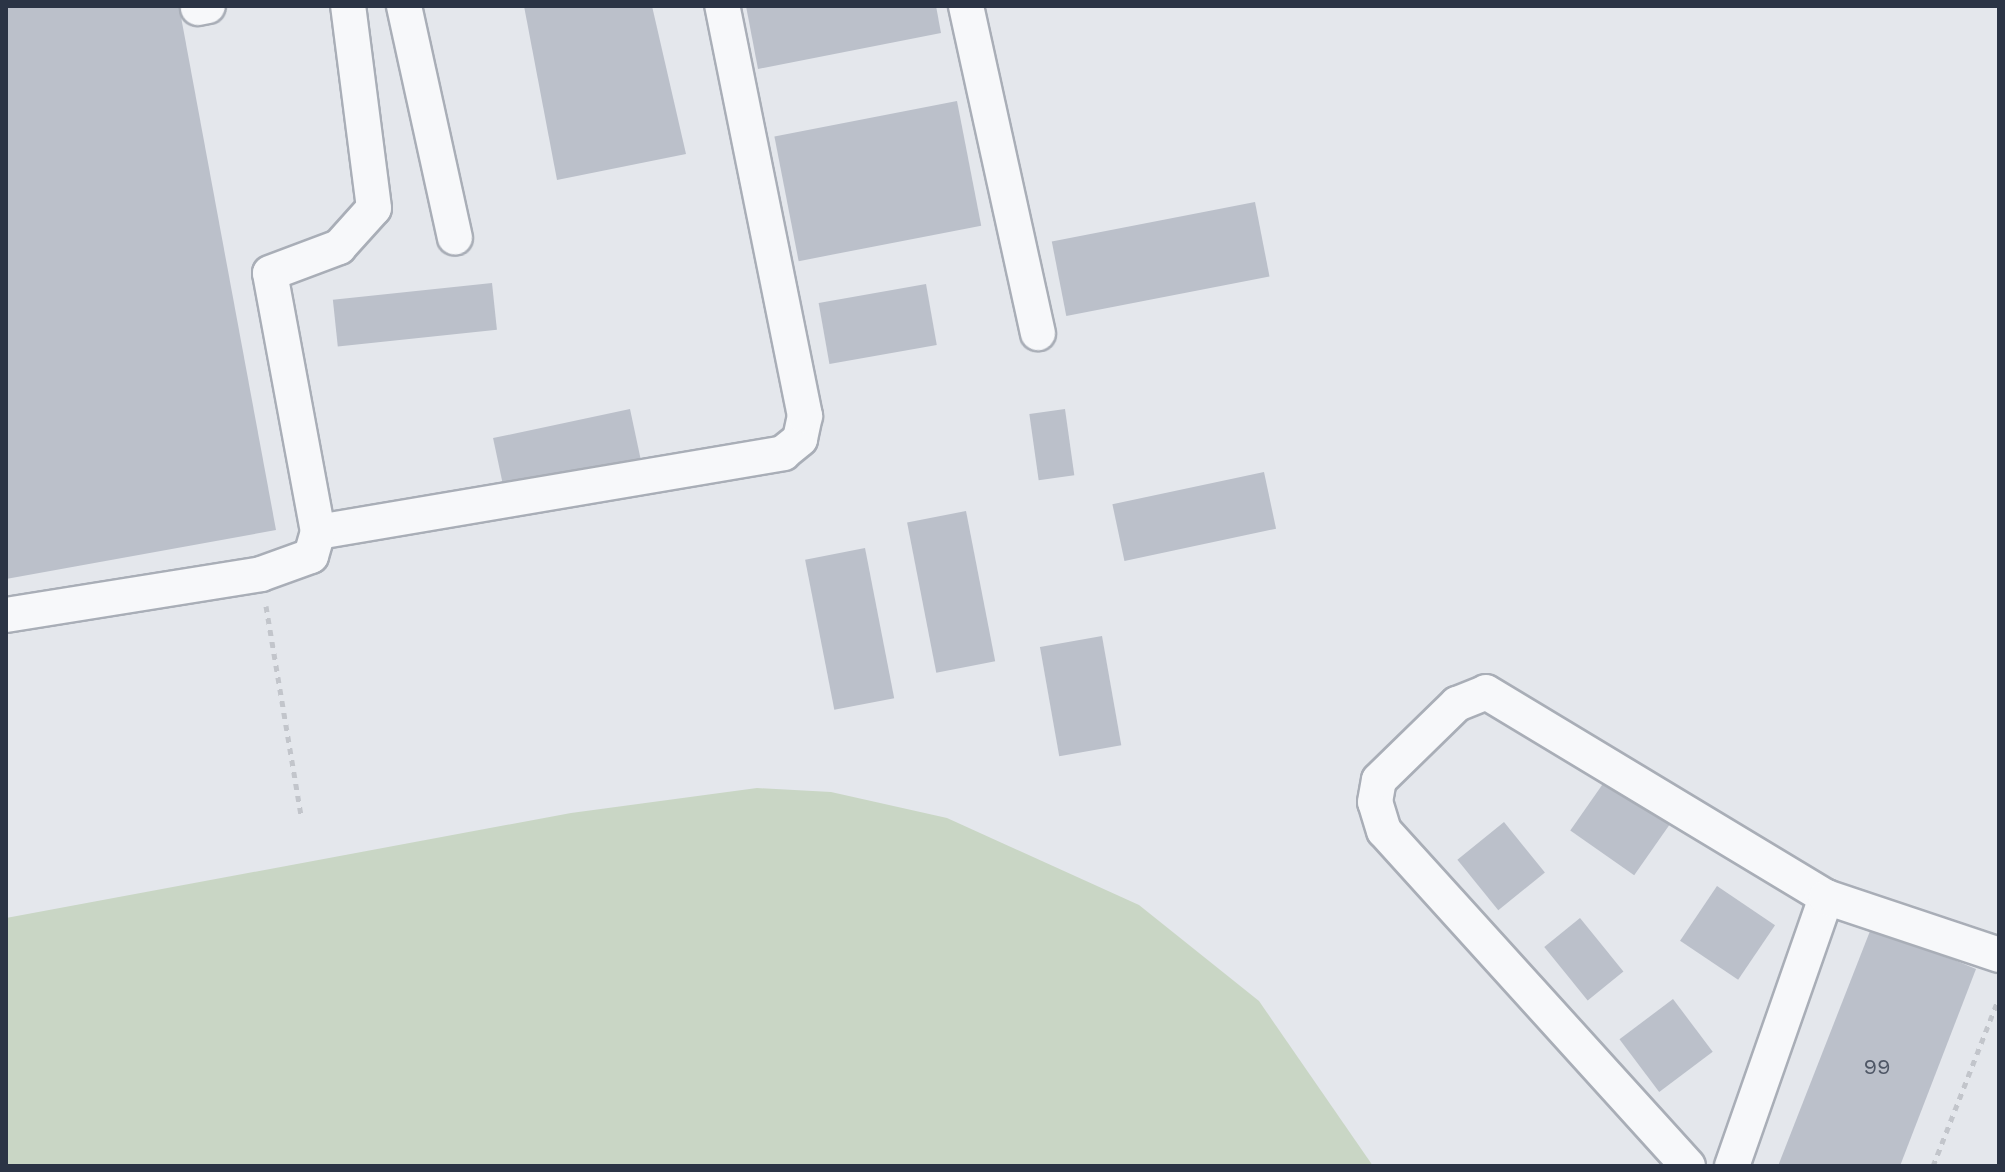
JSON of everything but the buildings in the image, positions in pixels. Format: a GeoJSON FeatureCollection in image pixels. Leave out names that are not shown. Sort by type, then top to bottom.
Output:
{"type":"FeatureCollection","features":[{"type":"Feature","properties":{"kind":"lane"},"geometry":{"type":"LineString","coordinates":[[6,615],[261,574],[311,556],[318,532],[270,273],[339,247],[374,208],[348,6]]}},
{"type":"Feature","properties":{"kind":"lane"},"geometry":{"type":"LineString","coordinates":[[404,6],[455,237]]}},
{"type":"Feature","properties":{"kind":"lane"},"geometry":{"type":"LineString","coordinates":[[318,532],[783,453],[800,439],[805,416],[722,6]]}},
{"type":"Feature","properties":{"kind":"lane"},"geometry":{"type":"LineString","coordinates":[[966,6],[1038,333]]}},
{"type":"Feature","properties":{"kind":"lane"},"geometry":{"type":"LineString","coordinates":[[1688,1166],[1384,831],[1375,802],[1379,780],[1457,704],[1486,692],[1826,897],[1999,955]]}},
{"type":"Feature","properties":{"kind":"lane"},"geometry":{"type":"LineString","coordinates":[[1732,1166],[1826,897]]}},
{"type":"Feature","properties":{"kind":"path"},"geometry":{"type":"LineString","coordinates":[[261,574],[301,816]]}},
{"type":"Feature","properties":{"kind":"path"},"geometry":{"type":"LineString","coordinates":[[1933,1166],[1999,998]]}},
{"type":"Feature","properties":{"kind":"green space"},"geometry":{"type":"Polygon","coordinates":[[[757,788],[831,792],[947,818],[1139,905],[1259,1001],[1373,1166],[6,1166],[6,918],[571,813],[757,788]]]}}]}
